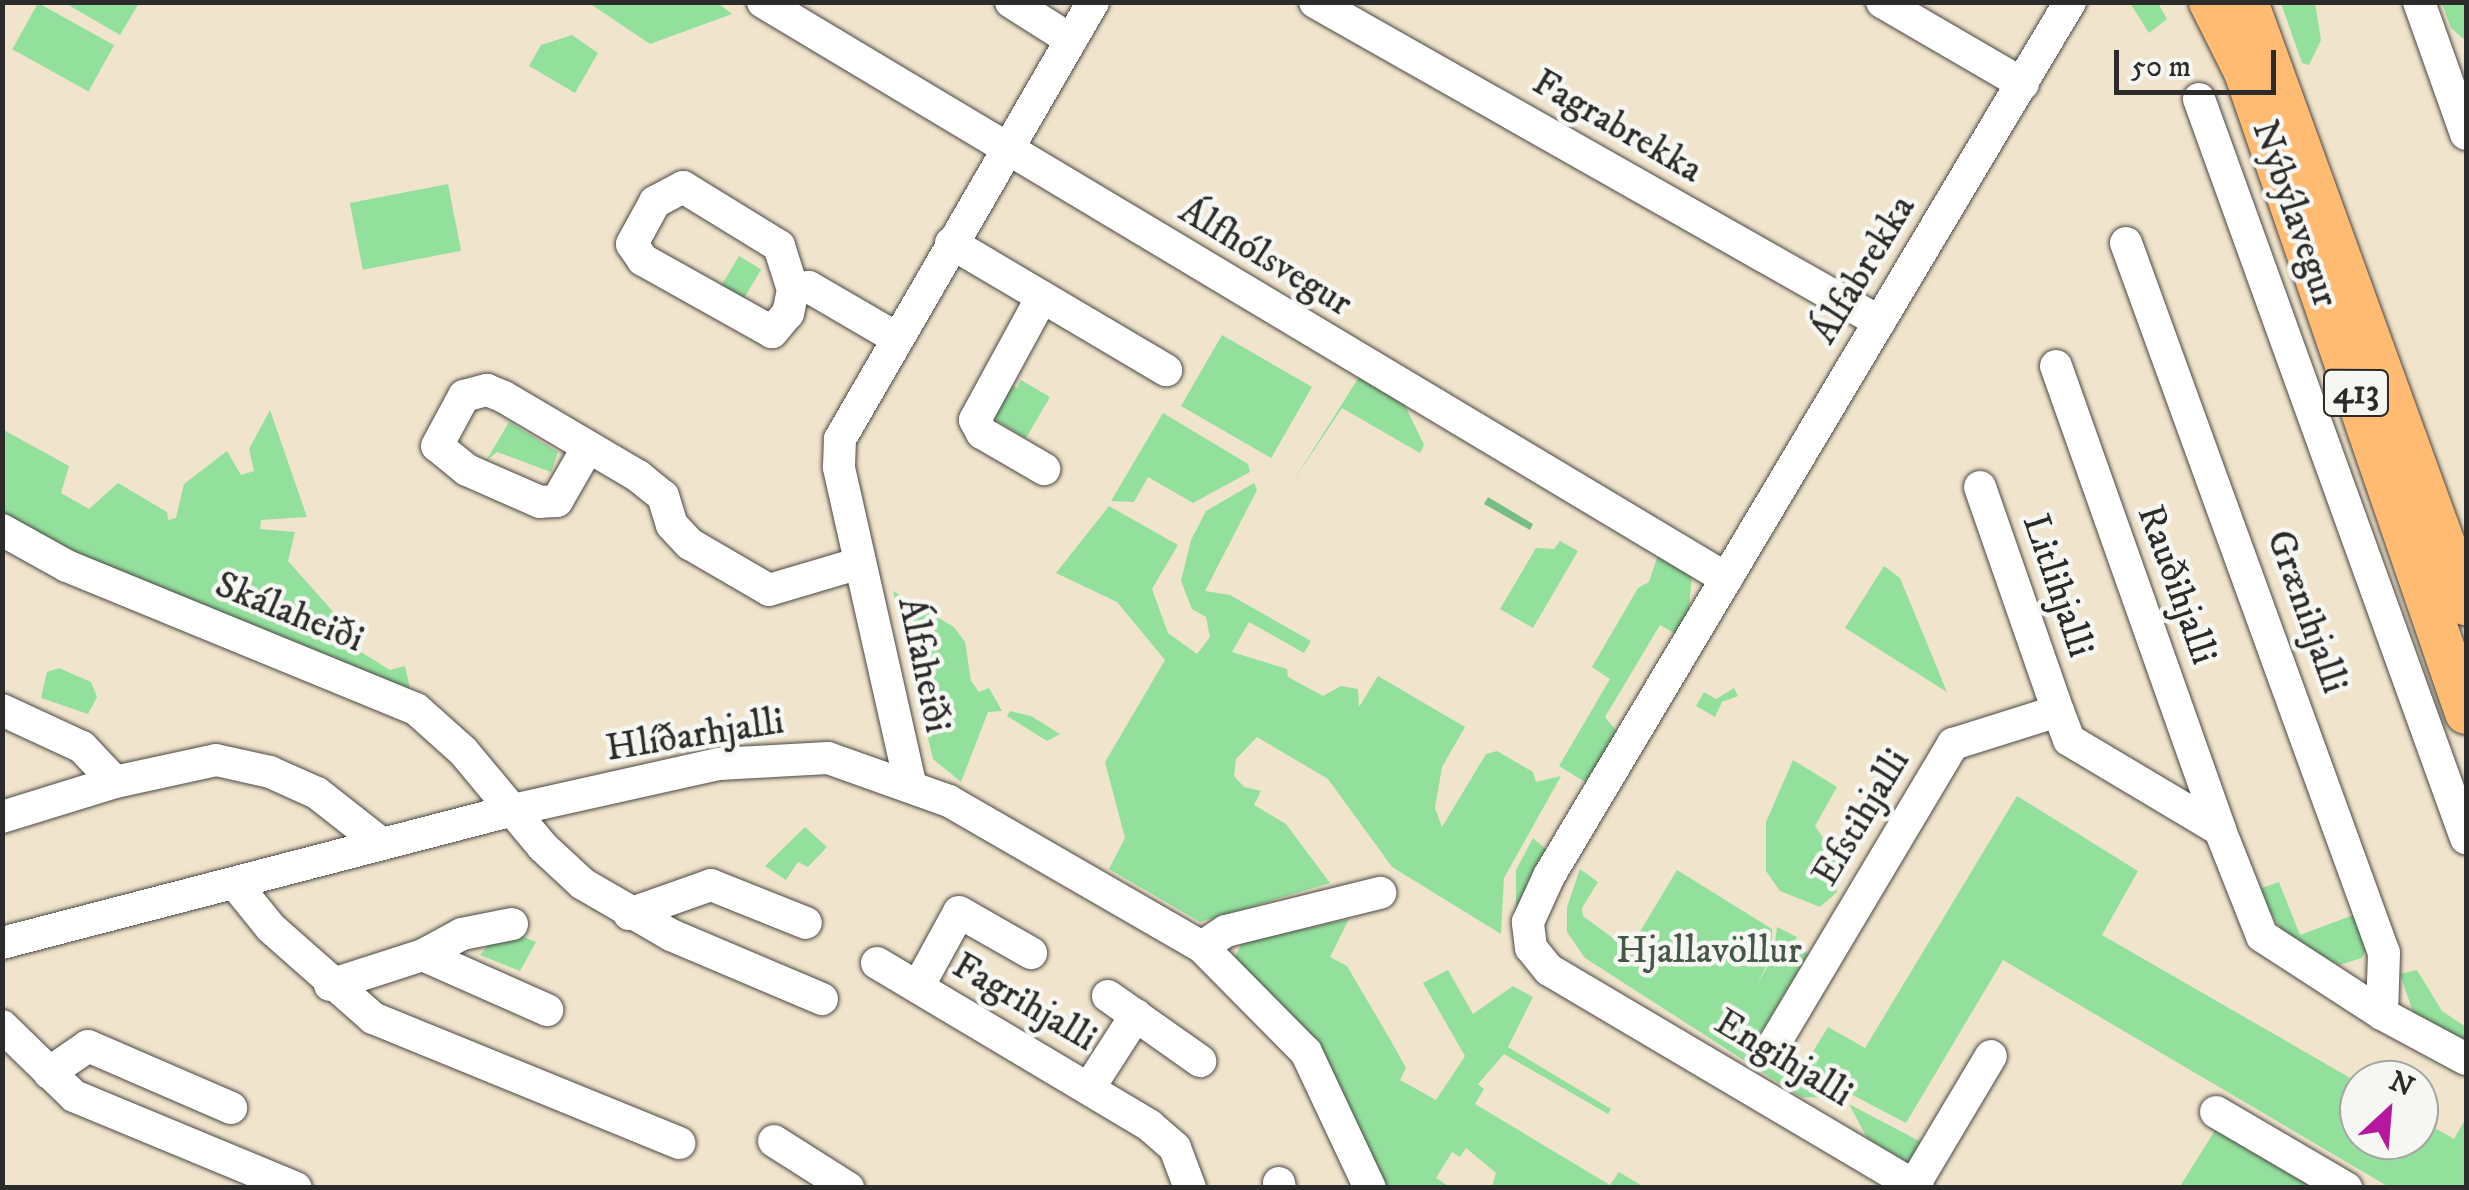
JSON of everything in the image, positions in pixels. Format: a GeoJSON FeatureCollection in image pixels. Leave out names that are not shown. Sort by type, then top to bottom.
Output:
{"type":"FeatureCollection","features":[{"type":"Feature","properties":{"kind":"main road","name":"Nýbýlavegur"},"geometry":{"type":"LineString","coordinates":[[2210,2],[2244,72],[2466,713]]}},
{"type":"Feature","properties":{"kind":"main road","name":"Nýbýlavegur"},"geometry":{"type":"LineString","coordinates":[[2247,2],[2260,25],[2466,604]]}},
{"type":"Feature","properties":{"kind":"street","name":"Álfhólsvegur"},"geometry":{"type":"LineString","coordinates":[[764,2],[1005,151],[1728,579]]}},
{"type":"Feature","properties":{"kind":"street"},"geometry":{"type":"LineString","coordinates":[[1010,2],[1071,40]]}},
{"type":"Feature","properties":{"kind":"street","name":"Álfaheiði"},"geometry":{"type":"LineString","coordinates":[[910,783],[839,467],[840,439],[895,338],[1093,2]]}},
{"type":"Feature","properties":{"kind":"street","name":"Fagrabrekka"},"geometry":{"type":"LineString","coordinates":[[1315,2],[1880,322]]}},
{"type":"Feature","properties":{"kind":"street"},"geometry":{"type":"LineString","coordinates":[[1882,2],[2023,84]]}},
{"type":"Feature","properties":{"kind":"street","name":"Álfabrekka"},"geometry":{"type":"LineString","coordinates":[[1728,579],[2070,2]]}},
{"type":"Feature","properties":{"kind":"street"},"geometry":{"type":"LineString","coordinates":[[2419,2],[2458,86],[2466,134]]}},
{"type":"Feature","properties":{"kind":"street"},"geometry":{"type":"LineString","coordinates":[[2199,99],[2466,838]]}},
{"type":"Feature","properties":{"kind":"street"},"geometry":{"type":"LineString","coordinates":[[683,187],[779,246],[794,290],[788,313],[772,332],[643,260],[632,244],[655,202],[683,187]]}},
{"type":"Feature","properties":{"kind":"street","name":"Grænihjalli"},"geometry":{"type":"LineString","coordinates":[[2126,243],[2384,953],[2382,1014]]}},
{"type":"Feature","properties":{"kind":"street"},"geometry":{"type":"LineString","coordinates":[[950,244],[1166,370]]}},
{"type":"Feature","properties":{"kind":"street"},"geometry":{"type":"LineString","coordinates":[[794,290],[809,287],[895,338]]}},
{"type":"Feature","properties":{"kind":"street"},"geometry":{"type":"LineString","coordinates":[[1042,297],[975,420],[982,433],[1044,469]]}},
{"type":"Feature","properties":{"kind":"street","name":"Rauðihjalli"},"geometry":{"type":"LineString","coordinates":[[2056,366],[2220,830]]}},
{"type":"Feature","properties":{"kind":"street","name":"Álfaheiði"},"geometry":{"type":"LineString","coordinates":[[588,448],[663,496],[672,524],[690,544],[768,590],[860,563]]}},
{"type":"Feature","properties":{"kind":"street","name":"Litlihjalli"},"geometry":{"type":"LineString","coordinates":[[1980,487],[2058,710]]}},
{"type":"Feature","properties":{"kind":"street","name":"Skálaheiði"},"geometry":{"type":"LineString","coordinates":[[2,530],[67,566],[416,709],[517,809]]}},
{"type":"Feature","properties":{"kind":"street","name":"Engihjalli"},"geometry":{"type":"LineString","coordinates":[[1728,579],[1532,908],[1531,948],[1549,970],[1606,1000],[1916,1186]]}},
{"type":"Feature","properties":{"kind":"street"},"geometry":{"type":"LineString","coordinates":[[2,710],[82,746],[115,782]]}},
{"type":"Feature","properties":{"kind":"street"},"geometry":{"type":"LineString","coordinates":[[2058,710],[2069,740],[2220,830],[2262,936],[2382,1014],[2466,1059]]}},
{"type":"Feature","properties":{"kind":"street","name":"Efstihjalli"},"geometry":{"type":"LineString","coordinates":[[1773,1046],[1953,744],[2058,710]]}},
{"type":"Feature","properties":{"kind":"street","name":"Hlíðarhjalli"},"geometry":{"type":"LineString","coordinates":[[2,942],[237,886],[378,841],[517,809],[771,758],[828,758],[910,783],[1202,946],[1306,1052],[1370,1188]]}},
{"type":"Feature","properties":{"kind":"street"},"geometry":{"type":"LineString","coordinates":[[2,818],[115,782],[216,760],[270,772],[317,794],[378,841]]}},
{"type":"Feature","properties":{"kind":"street"},"geometry":{"type":"LineString","coordinates":[[517,809],[543,846],[628,914],[822,1000]]}},
{"type":"Feature","properties":{"kind":"street"},"geometry":{"type":"LineString","coordinates":[[628,914],[711,885],[806,923]]}},
{"type":"Feature","properties":{"kind":"street"},"geometry":{"type":"LineString","coordinates":[[237,886],[330,985],[373,1018],[680,1143]]}},
{"type":"Feature","properties":{"kind":"street"},"geometry":{"type":"LineString","coordinates":[[1202,946],[1226,932],[1380,893]]}},
{"type":"Feature","properties":{"kind":"street","name":"Fagrihjalli"},"geometry":{"type":"LineString","coordinates":[[918,987],[959,912],[1031,953]]}},
{"type":"Feature","properties":{"kind":"street"},"geometry":{"type":"LineString","coordinates":[[330,985],[423,955],[462,934],[512,924]]}},
{"type":"Feature","properties":{"kind":"street"},"geometry":{"type":"LineString","coordinates":[[423,955],[546,1010]]}},
{"type":"Feature","properties":{"kind":"street","name":"Fagrihjalli"},"geometry":{"type":"LineString","coordinates":[[877,963],[1089,1088],[1175,1148],[1190,1188]]}},
{"type":"Feature","properties":{"kind":"street","name":"Fagrihjalli"},"geometry":{"type":"LineString","coordinates":[[1089,1088],[1122,1005],[1200,1061]]}},
{"type":"Feature","properties":{"kind":"street"},"geometry":{"type":"LineString","coordinates":[[2,1026],[74,1096],[296,1188]]}},
{"type":"Feature","properties":{"kind":"street"},"geometry":{"type":"LineString","coordinates":[[49,1073],[88,1046],[231,1108]]}},
{"type":"Feature","properties":{"kind":"street"},"geometry":{"type":"LineString","coordinates":[[1916,1186],[1991,1056]]}},
{"type":"Feature","properties":{"kind":"street"},"geometry":{"type":"LineString","coordinates":[[2216,1112],[2346,1188]]}},
{"type":"Feature","properties":{"kind":"street"},"geometry":{"type":"LineString","coordinates":[[774,1141],[848,1188]]}},
{"type":"Feature","properties":{"kind":"green space"},"geometry":{"type":"Polygon","coordinates":[[[38,3],[114,45],[88,92],[12,49],[38,3]]]}},
{"type":"Feature","properties":{"kind":"green space"},"geometry":{"type":"Polygon","coordinates":[[[65,3],[139,3],[120,35],[65,3]]]}},
{"type":"Feature","properties":{"kind":"green space"},"geometry":{"type":"Polygon","coordinates":[[[589,3],[718,3],[732,14],[650,44],[589,3]]]}},
{"type":"Feature","properties":{"kind":"green space"},"geometry":{"type":"Polygon","coordinates":[[[2130,3],[2158,3],[2167,19],[2149,33],[2130,3]]]}},
{"type":"Feature","properties":{"kind":"green space"},"geometry":{"type":"Polygon","coordinates":[[[2281,3],[2315,3],[2321,40],[2309,65],[2302,63],[2281,3]]]}},
{"type":"Feature","properties":{"kind":"green space"},"geometry":{"type":"Polygon","coordinates":[[[2442,3],[2466,3],[2466,41],[2451,28],[2442,3]]]}},
{"type":"Feature","properties":{"kind":"green space"},"geometry":{"type":"Polygon","coordinates":[[[572,35],[598,53],[575,93],[529,66],[541,45],[572,35]]]}},
{"type":"Feature","properties":{"kind":"green space"},"geometry":{"type":"Polygon","coordinates":[[[448,184],[461,251],[363,270],[350,203],[448,184]]]}},
{"type":"Feature","properties":{"kind":"green space"},"geometry":{"type":"Polygon","coordinates":[[[739,256],[761,269],[741,303],[719,289],[739,256]]]}},
{"type":"Feature","properties":{"kind":"green space"},"geometry":{"type":"Polygon","coordinates":[[[1222,335],[1312,387],[1271,458],[1181,406],[1222,335]]]}},
{"type":"Feature","properties":{"kind":"green space"},"geometry":{"type":"Polygon","coordinates":[[[1359,377],[1402,399],[1424,445],[1420,453],[1342,408],[1292,483],[1359,377]]]}},
{"type":"Feature","properties":{"kind":"green space"},"geometry":{"type":"Polygon","coordinates":[[[1021,380],[1050,397],[1026,438],[997,421],[994,409],[1010,384],[1017,388],[1021,380]]]}},
{"type":"Feature","properties":{"kind":"green space"},"geometry":{"type":"Polygon","coordinates":[[[270,410],[307,517],[261,520],[260,529],[295,532],[288,561],[337,616],[340,639],[390,670],[405,666],[410,689],[42,540],[3,514],[2,429],[69,466],[61,493],[89,509],[118,483],[167,512],[168,520],[176,518],[184,484],[227,451],[241,475],[254,471],[249,449],[270,410]]]}},
{"type":"Feature","properties":{"kind":"green space"},"geometry":{"type":"Polygon","coordinates":[[[1163,413],[1248,464],[1250,472],[1193,503],[1148,477],[1134,502],[1111,501],[1163,413]]]}},
{"type":"Feature","properties":{"kind":"green space"},"geometry":{"type":"Polygon","coordinates":[[[509,422],[558,452],[551,472],[497,452],[486,461],[509,422]]]}},
{"type":"Feature","properties":{"kind":"green space"},"geometry":{"type":"Polygon","coordinates":[[[1254,483],[1257,490],[1205,591],[1230,595],[1311,641],[1304,653],[1249,622],[1232,652],[1287,669],[1288,677],[1323,696],[1341,686],[1358,689],[1359,707],[1378,676],[1465,727],[1442,767],[1435,808],[1442,827],[1486,754],[1497,751],[1533,772],[1536,782],[1561,776],[1504,878],[1501,934],[1392,867],[1328,779],[1257,737],[1236,759],[1234,776],[1244,787],[1261,791],[1254,805],[1286,824],[1330,883],[1200,922],[1109,869],[1125,838],[1105,762],[1165,660],[1117,602],[1056,573],[1109,506],[1178,545],[1152,589],[1168,633],[1197,654],[1210,637],[1206,617],[1192,609],[1181,581],[1191,540],[1206,511],[1254,483]]]}},
{"type":"Feature","properties":{"kind":"green space"},"geometry":{"type":"Polygon","coordinates":[[[1488,497],[1533,524],[1530,530],[1484,504],[1488,497]]]}},
{"type":"Feature","properties":{"kind":"green space"},"geometry":{"type":"Polygon","coordinates":[[[1560,541],[1578,551],[1533,628],[1500,609],[1536,548],[1554,549],[1560,541]]]}},
{"type":"Feature","properties":{"kind":"green space"},"geometry":{"type":"Polygon","coordinates":[[[1659,552],[1692,576],[1688,618],[1676,634],[1660,625],[1605,717],[1619,734],[1599,779],[1585,782],[1559,766],[1610,679],[1592,667],[1638,588],[1649,582],[1659,552]]]}},
{"type":"Feature","properties":{"kind":"green space"},"geometry":{"type":"Polygon","coordinates":[[[1884,566],[1900,578],[1947,692],[1845,628],[1884,566]]]}},
{"type":"Feature","properties":{"kind":"green space"},"geometry":{"type":"Polygon","coordinates":[[[893,591],[954,627],[965,642],[971,681],[979,692],[989,688],[1002,711],[988,712],[961,782],[933,759],[893,591]]]}},
{"type":"Feature","properties":{"kind":"green space"},"geometry":{"type":"Polygon","coordinates":[[[59,668],[91,682],[97,697],[88,714],[41,698],[47,672],[59,668]]]}},
{"type":"Feature","properties":{"kind":"green space"},"geometry":{"type":"Polygon","coordinates":[[[1734,688],[1738,696],[1722,702],[1715,717],[1696,706],[1704,692],[1716,699],[1734,688]]]}},
{"type":"Feature","properties":{"kind":"green space"},"geometry":{"type":"Polygon","coordinates":[[[1010,711],[1031,716],[1060,734],[1047,741],[1007,716],[1010,711]]]}},
{"type":"Feature","properties":{"kind":"green space"},"geometry":{"type":"Polygon","coordinates":[[[1793,760],[1837,787],[1815,826],[1844,869],[1836,893],[1820,907],[1780,891],[1766,871],[1766,822],[1793,760]]]}},
{"type":"Feature","properties":{"kind":"green space"},"geometry":{"type":"Polygon","coordinates":[[[2017,796],[2138,871],[2102,935],[2339,1071],[2339,1158],[2003,960],[1906,1123],[1822,1079],[1806,1063],[1828,1027],[1865,1048],[2017,796]]]}},
{"type":"Feature","properties":{"kind":"green space"},"geometry":{"type":"Polygon","coordinates":[[[805,827],[827,847],[808,867],[798,862],[786,880],[765,866],[805,827]]]}},
{"type":"Feature","properties":{"kind":"green space"},"geometry":{"type":"Polygon","coordinates":[[[1533,838],[1548,851],[1516,909],[1516,870],[1533,838]]]}},
{"type":"Feature","properties":{"kind":"green space","name":"Hjallavöllur"},"geometry":{"type":"Polygon","coordinates":[[[1580,869],[1598,882],[1582,908],[1583,916],[1629,950],[1677,870],[1772,929],[1772,954],[1757,985],[1773,957],[1777,927],[1797,937],[1793,944],[1808,954],[1757,1039],[1790,1060],[1826,1098],[1801,1097],[1585,958],[1567,932],[1567,907],[1580,869]]]}},
{"type":"Feature","properties":{"kind":"green space"},"geometry":{"type":"Polygon","coordinates":[[[2279,882],[2300,935],[2356,914],[2366,949],[2362,958],[2339,965],[2286,936],[2256,890],[2279,882]]]}},
{"type":"Feature","properties":{"kind":"green space"},"geometry":{"type":"Polygon","coordinates":[[[1349,919],[1330,957],[1347,966],[1391,1041],[1406,1068],[1400,1080],[1436,1100],[1465,1056],[1423,983],[1448,970],[1473,1014],[1513,986],[1533,997],[1508,1047],[1611,1109],[1608,1114],[1504,1054],[1478,1084],[1484,1089],[1475,1104],[1610,1185],[1619,1172],[1644,1187],[1492,1187],[1496,1173],[1466,1148],[1460,1157],[1452,1152],[1436,1178],[1450,1187],[1379,1187],[1232,963],[1242,943],[1349,919]]]}},
{"type":"Feature","properties":{"kind":"green space"},"geometry":{"type":"Polygon","coordinates":[[[519,935],[536,942],[520,971],[480,955],[490,943],[519,935]]]}},
{"type":"Feature","properties":{"kind":"green space"},"geometry":{"type":"Polygon","coordinates":[[[2417,970],[2442,1011],[2466,1027],[2466,1046],[2416,1021],[2400,974],[2417,970]]]}},
{"type":"Feature","properties":{"kind":"green space"},"geometry":{"type":"Polygon","coordinates":[[[1849,1104],[1923,1143],[1909,1163],[1867,1138],[1849,1104]]]}},
{"type":"Feature","properties":{"kind":"green space"},"geometry":{"type":"Polygon","coordinates":[[[2466,1118],[2466,1187],[2389,1187],[2343,1160],[2439,1160],[2439,1130],[2454,1139],[2466,1118]]]}},
{"type":"Feature","properties":{"kind":"green space"},"geometry":{"type":"Polygon","coordinates":[[[2219,1124],[2325,1188],[2179,1188],[2219,1124]]]}}]}
